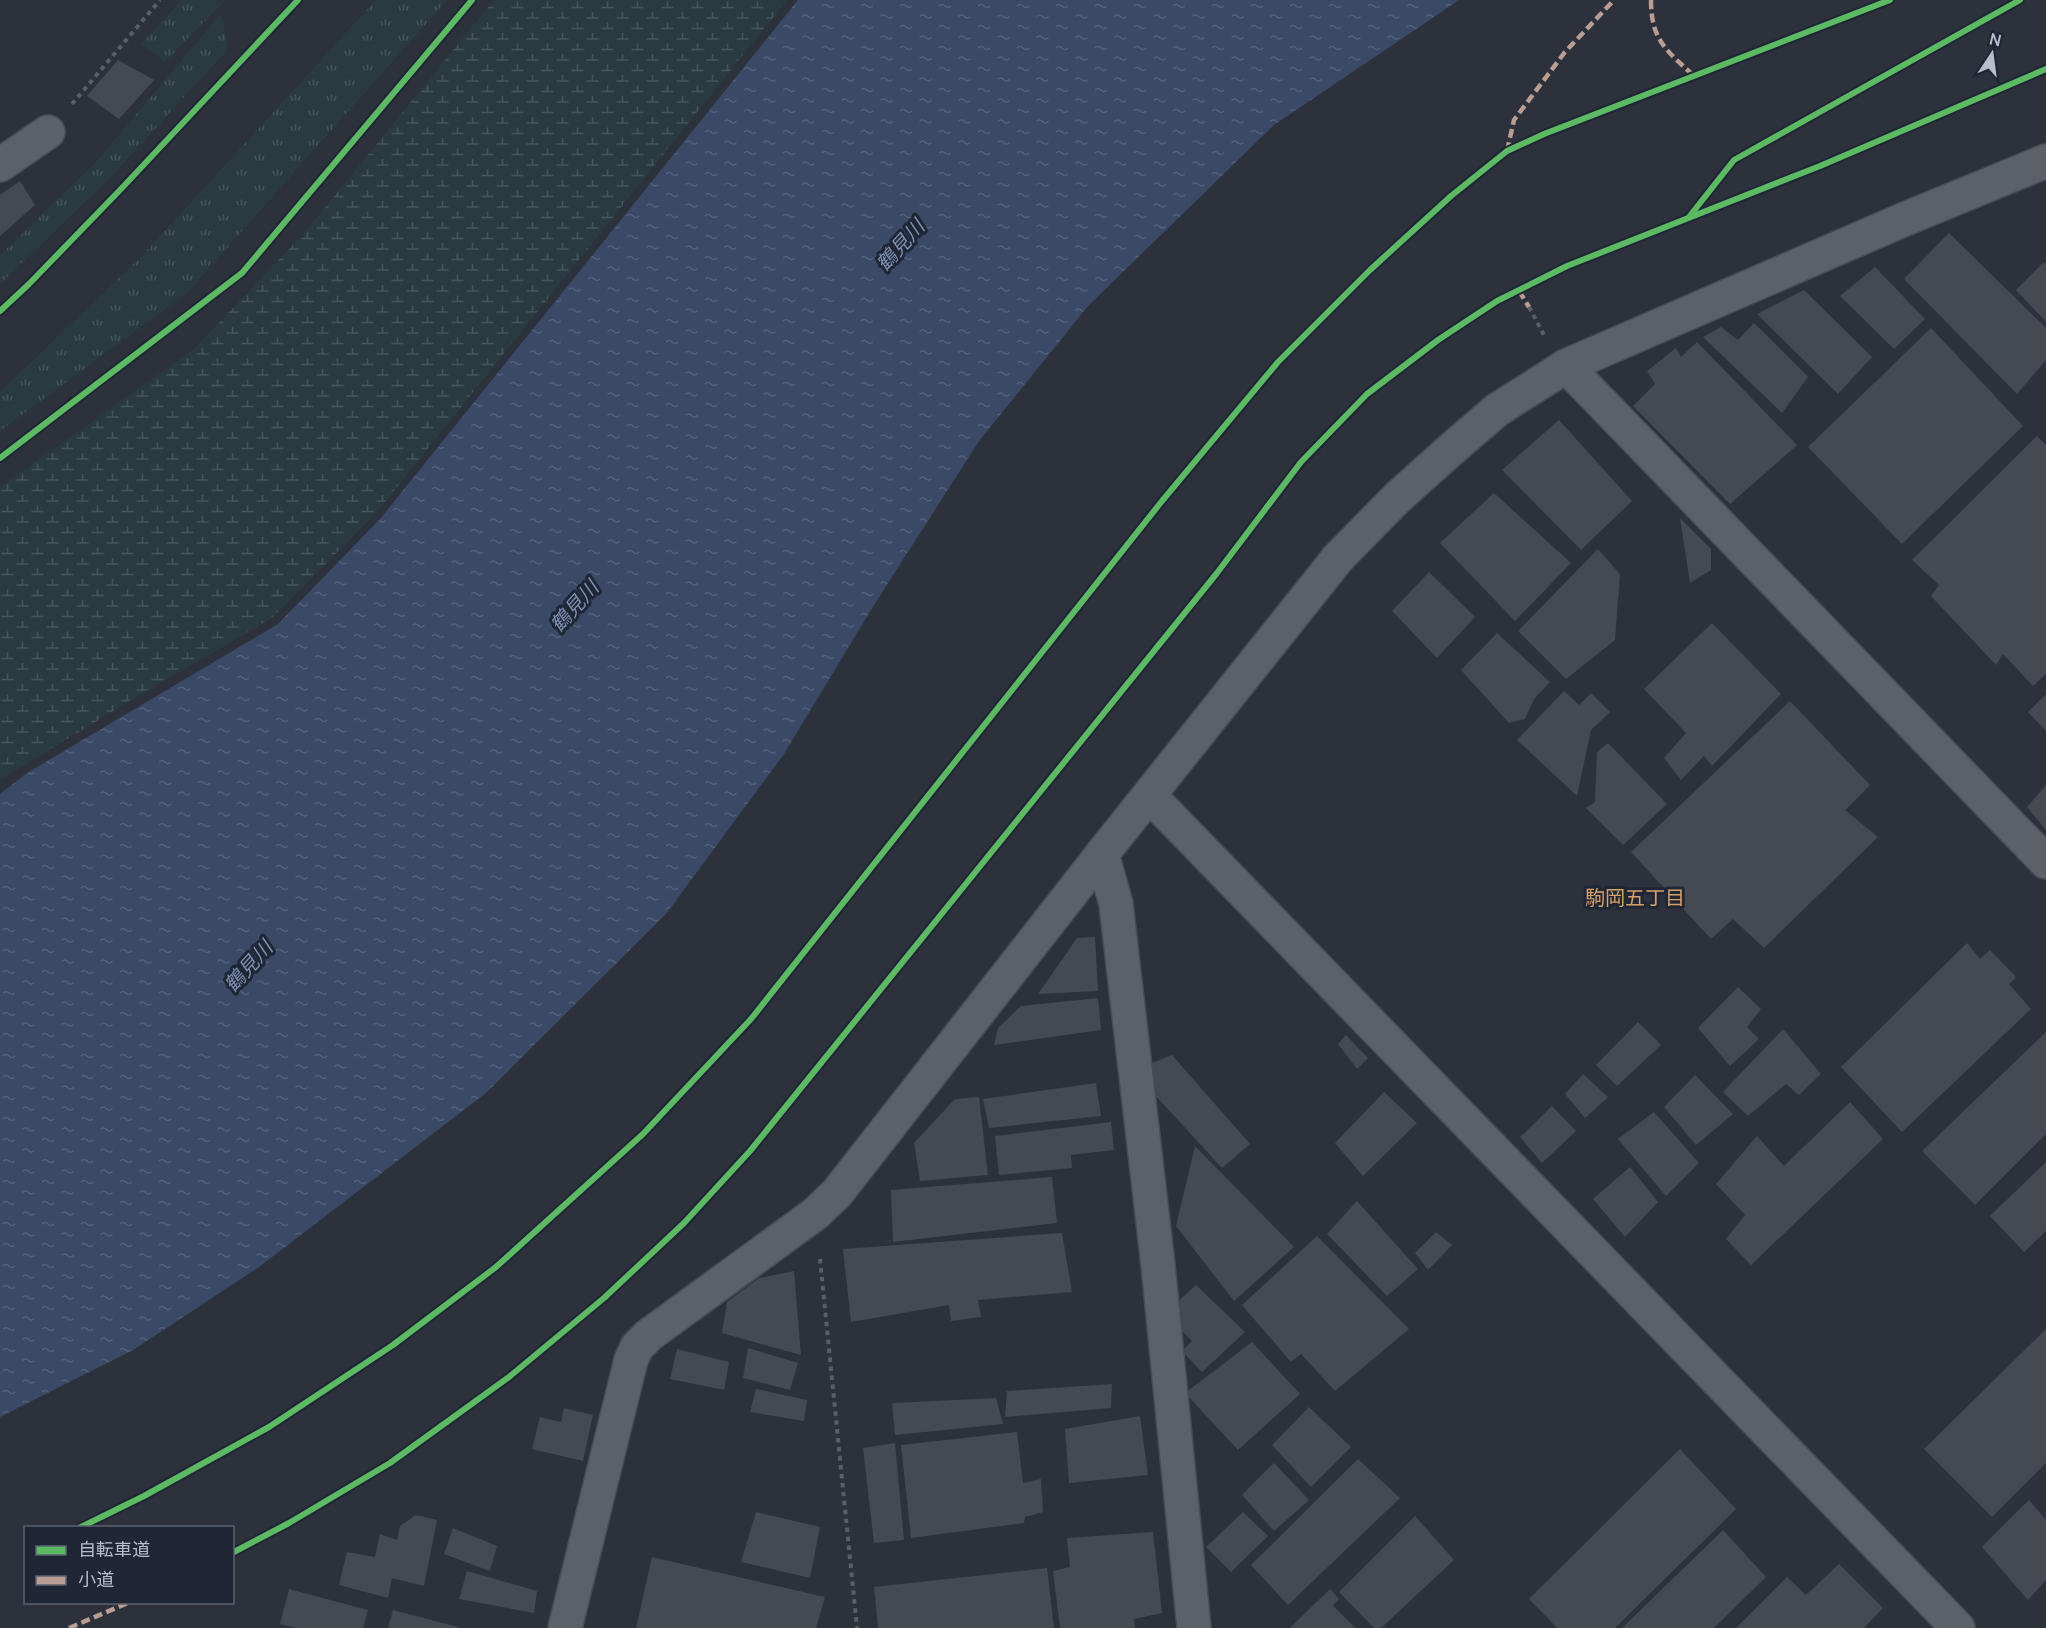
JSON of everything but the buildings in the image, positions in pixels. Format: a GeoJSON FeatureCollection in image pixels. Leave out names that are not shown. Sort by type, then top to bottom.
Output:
{"type":"FeatureCollection","features":[{"type":"Feature","properties":{"kind":"street"},"geometry":{"type":"LineString","coordinates":[[0,165],[48,132]]}},
{"type":"Feature","properties":{"kind":"street"},"geometry":{"type":"LineString","coordinates":[[565,1628],[631,1360],[637,1347],[649,1335],[815,1214],[837,1193],[1102,854],[1338,558],[1397,498],[1497,410],[1566,366],[1905,219],[2046,161]]}},
{"type":"Feature","properties":{"kind":"street"},"geometry":{"type":"LineString","coordinates":[[1566,366],[2046,862]]}},
{"type":"Feature","properties":{"kind":"street"},"geometry":{"type":"LineString","coordinates":[[1150,796],[1958,1628]]}},
{"type":"Feature","properties":{"kind":"street"},"geometry":{"type":"LineString","coordinates":[[1102,854],[1116,904],[1119,928],[1158,1265],[1194,1628]]}},
{"type":"Feature","properties":{"kind":"path"},"geometry":{"type":"LineString","coordinates":[[48,132],[160,0]]}},
{"type":"Feature","properties":{"kind":"path"},"geometry":{"type":"LineString","coordinates":[[1529,307],[1545,336]]}},
{"type":"Feature","properties":{"kind":"path"},"geometry":{"type":"LineString","coordinates":[[815,1214],[857,1628]]}},
{"type":"Feature","properties":{"kind":"green space"},"geometry":{"type":"Polygon","coordinates":[[[182,0],[225,0],[165,62],[141,44],[182,0]]]}},
{"type":"Feature","properties":{"kind":"green space"},"geometry":{"type":"Polygon","coordinates":[[[376,0],[447,0],[188,292],[0,431],[0,392],[140,258],[376,0]]]}},
{"type":"Feature","properties":{"kind":"green space"},"geometry":{"type":"Polygon","coordinates":[[[494,0],[787,0],[378,511],[272,618],[0,780],[0,487],[193,350],[305,232],[494,0]]]}},
{"type":"Feature","properties":{"kind":"green space"},"geometry":{"type":"Polygon","coordinates":[[[221,14],[228,49],[112,176],[0,284],[0,255],[96,162],[221,14]]]}},
{"type":"Feature","properties":{"kind":"water","name":"鶴見川"},"geometry":{"type":"Polygon","coordinates":[[[798,0],[1459,0],[1274,125],[1088,306],[979,441],[874,605],[784,754],[666,914],[486,1093],[259,1267],[133,1350],[0,1417],[0,794],[27,773],[278,624],[380,519],[798,0]]]}},
{"type":"Feature","properties":{"kind":"marked path"},"geometry":{"type":"LineString","coordinates":[[1507,151],[1514,120],[1565,52],[1614,0]]}},
{"type":"Feature","properties":{"kind":"marked path"},"geometry":{"type":"LineString","coordinates":[[1651,0],[1657,35],[1675,59],[1694,76]]}},
{"type":"Feature","properties":{"kind":"marked path"},"geometry":{"type":"LineString","coordinates":[[1519,291],[1529,307]]}},
{"type":"Feature","properties":{"kind":"marked path"},"geometry":{"type":"LineString","coordinates":[[69,1628],[125,1604]]}},
{"type":"Feature","properties":{"kind":"cycle path"},"geometry":{"type":"LineString","coordinates":[[0,311],[121,189],[298,0]]}},
{"type":"Feature","properties":{"kind":"cycle path"},"geometry":{"type":"LineString","coordinates":[[0,458],[242,273],[472,0]]}},
{"type":"Feature","properties":{"kind":"cycle path"},"geometry":{"type":"LineString","coordinates":[[83,1526],[144,1496],[269,1427],[393,1345],[496,1267],[643,1134],[751,1019],[1162,501],[1278,362],[1370,270],[1451,196],[1507,151],[1544,134],[1890,0]]}},
{"type":"Feature","properties":{"kind":"cycle path"},"geometry":{"type":"LineString","coordinates":[[1689,217],[1734,160],[2020,0]]}},
{"type":"Feature","properties":{"kind":"cycle path"},"geometry":{"type":"LineString","coordinates":[[234,1552],[289,1523],[390,1463],[509,1377],[604,1298],[684,1223],[750,1151],[1217,573],[1301,462],[1367,394],[1438,340],[1497,301],[1567,266],[1820,166],[2046,69]]}},
{"type":"Feature","properties":{"kind":"district","name":"駒岡五丁目"},"geometry":{"type":"Point","coordinates":[1635,897]}}]}
